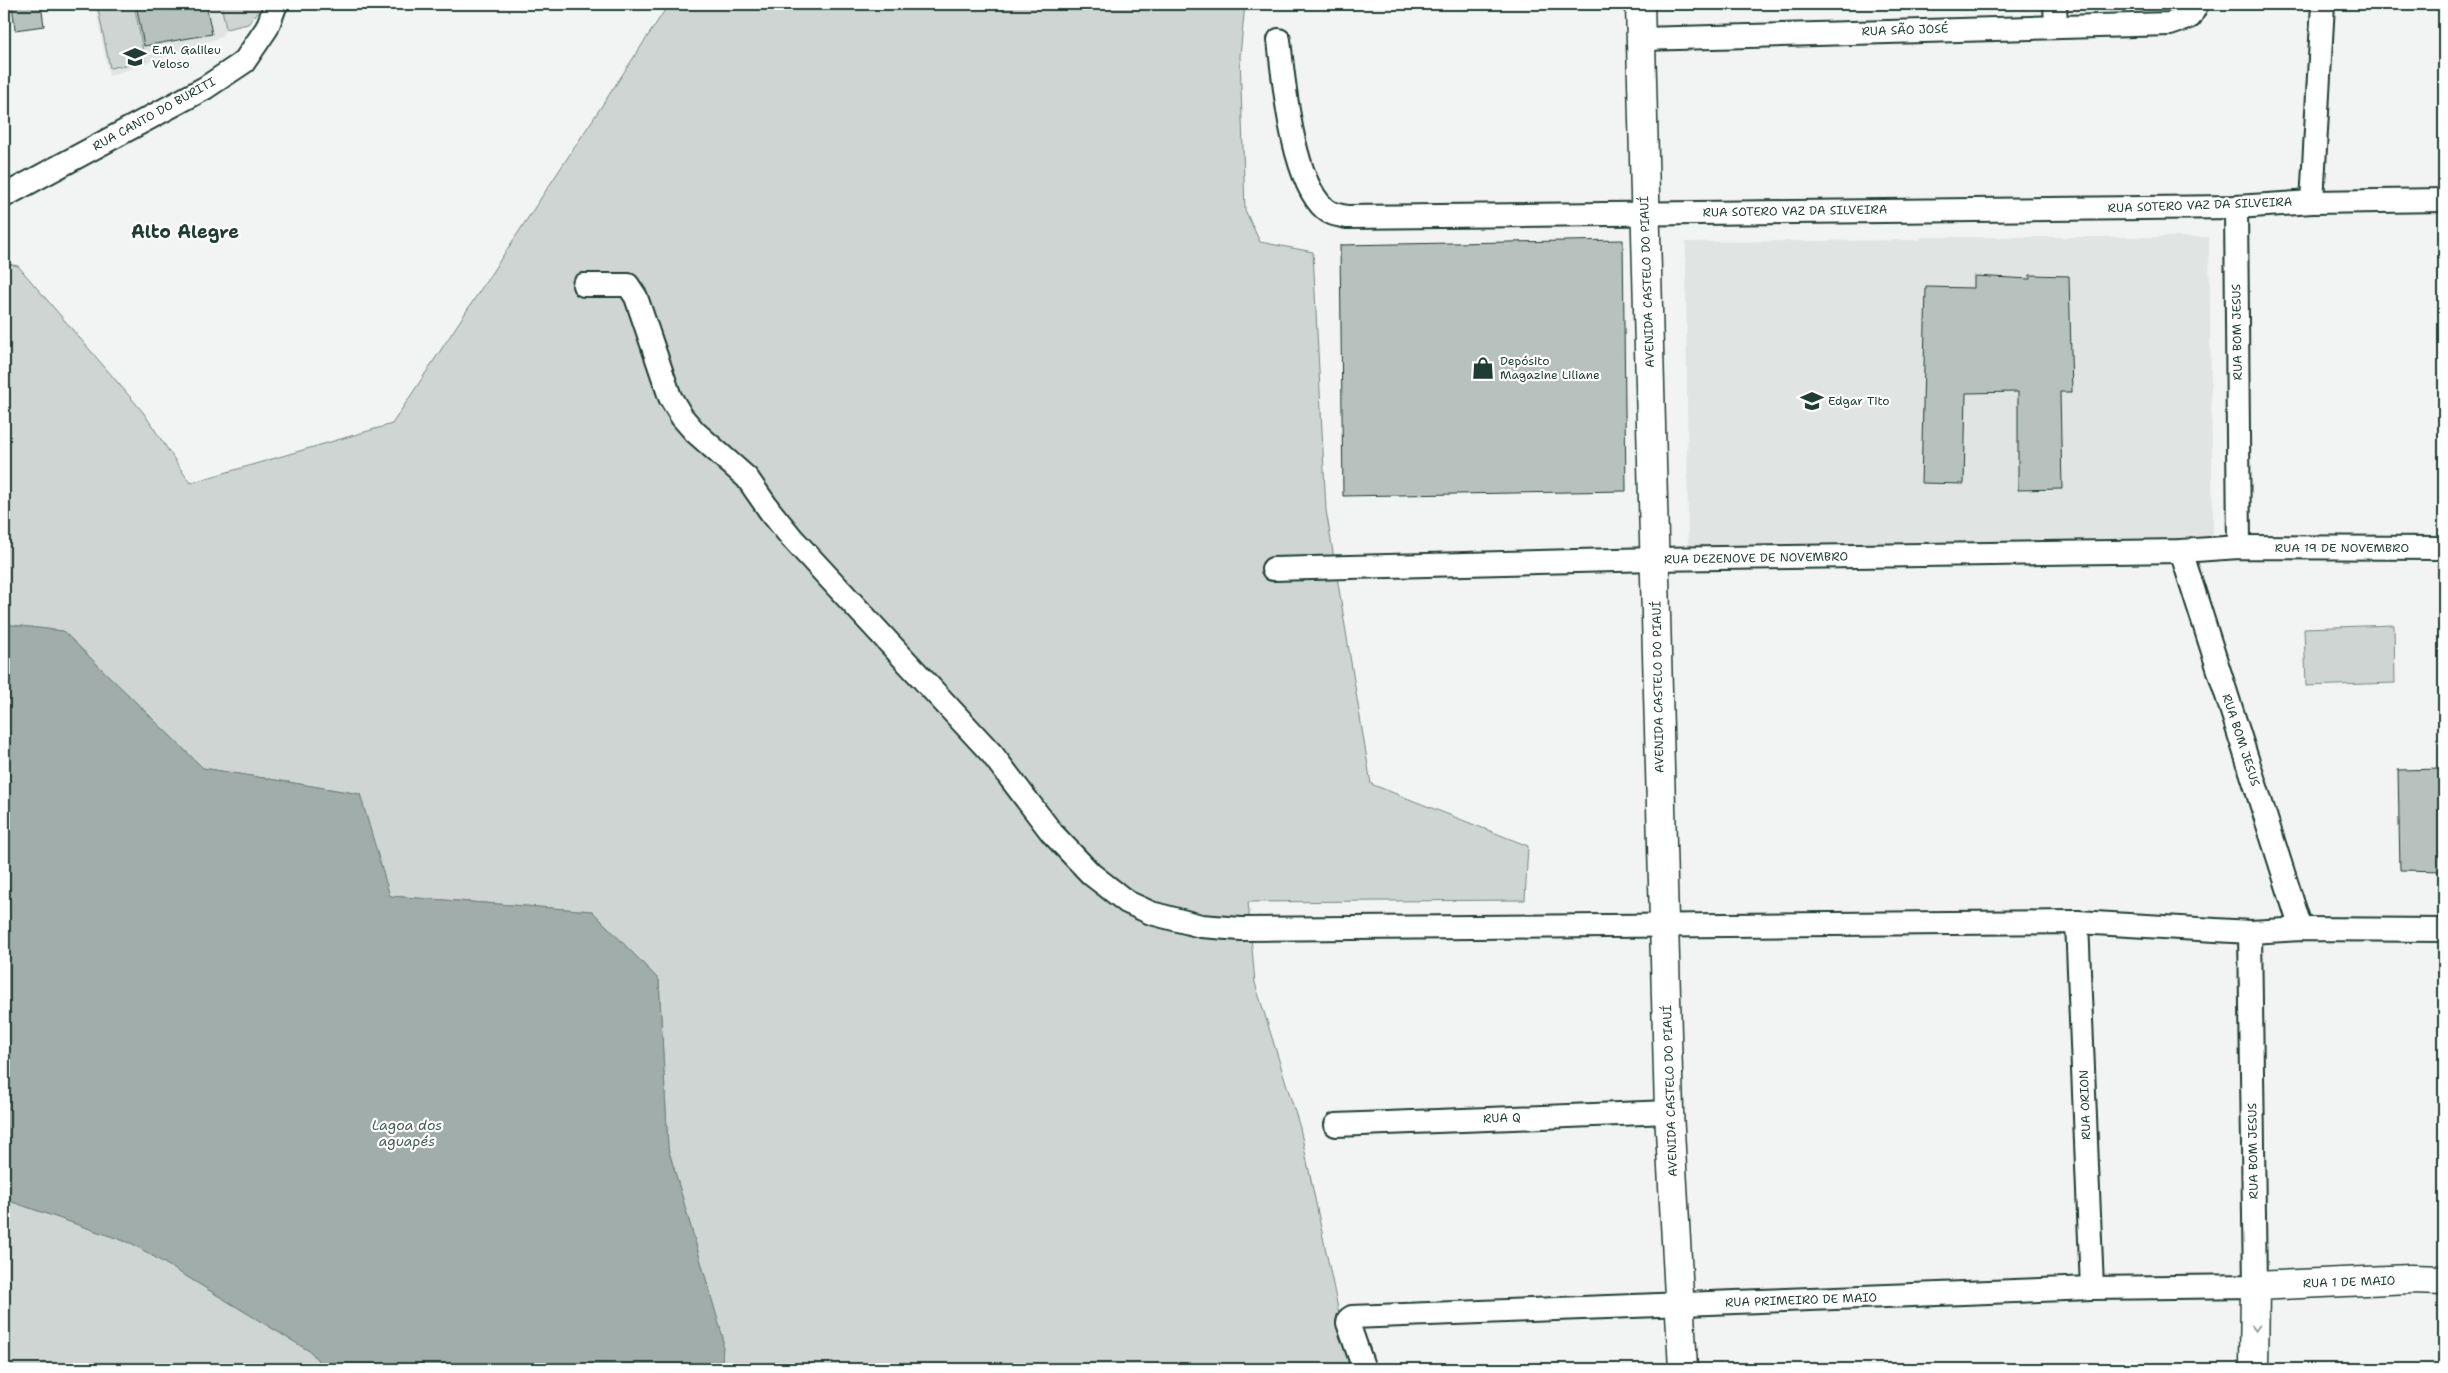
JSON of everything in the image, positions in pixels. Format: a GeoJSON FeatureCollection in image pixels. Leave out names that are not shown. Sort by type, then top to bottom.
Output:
{"type":"FeatureCollection","features":[{"type":"Feature","properties":{"kind":"main road","name":"AVENIDA CASTELO DO PIAUÍ"},"geometry":{"type":"LineString","coordinates":[[1640,4],[1669,1112],[1683,1369]]}},
{"type":"Feature","properties":{"kind":"main road","name":"RUA 1 DE MAIO"},"geometry":{"type":"LineString","coordinates":[[2254,1286],[2401,1279],[2444,1280]]}},
{"type":"Feature","properties":{"kind":"main road","name":"RUA BOM JESUS"},"geometry":{"type":"LineString","coordinates":[[2254,1286],[2254,1369]]}},
{"type":"Feature","properties":{"kind":"street","name":"RUA CANTO DO BURITI"},"geometry":{"type":"LineString","coordinates":[[4,196],[205,88],[244,62],[267,28],[276,4]]}},
{"type":"Feature","properties":{"kind":"street","name":"RUA SÃO JOSÉ"},"geometry":{"type":"LineString","coordinates":[[1641,39],[2056,15],[2170,24],[2190,17],[2197,4]]}},
{"type":"Feature","properties":{"kind":"street"},"geometry":{"type":"LineString","coordinates":[[2312,202],[2323,4]]}},
{"type":"Feature","properties":{"kind":"street","name":"RUA SOTERO VAZ DA SILVEIRA"},"geometry":{"type":"LineString","coordinates":[[1279,40],[1286,93],[1297,151],[1308,182],[1320,203],[1332,214],[1346,217],[2236,206],[2312,202],[2444,200]]}},
{"type":"Feature","properties":{"kind":"street","name":"RUA BOM JESUS"},"geometry":{"type":"LineString","coordinates":[[2236,206],[2239,547]]}},
{"type":"Feature","properties":{"kind":"street"},"geometry":{"type":"LineString","coordinates":[[584,285],[628,285],[636,297],[670,397],[682,417],[695,432],[747,478],[792,538],[992,754],[1077,861],[1128,902],[1158,915],[1187,923],[1241,929],[2077,922],[2250,932],[2301,929],[2444,930]]}},
{"type":"Feature","properties":{"kind":"street","name":"RUA 19 DE NOVEMBRO"},"geometry":{"type":"LineString","coordinates":[[2239,547],[2444,548]]}},
{"type":"Feature","properties":{"kind":"street","name":"RUA DEZENOVE DE NOVEMBRO"},"geometry":{"type":"LineString","coordinates":[[1273,568],[1656,559],[2181,551],[2239,547]]}},
{"type":"Feature","properties":{"kind":"street","name":"RUA BOM JESUS"},"geometry":{"type":"LineString","coordinates":[[2181,551],[2301,929]]}},
{"type":"Feature","properties":{"kind":"street","name":"RUA ORION"},"geometry":{"type":"LineString","coordinates":[[2077,922],[2092,1288]]}},
{"type":"Feature","properties":{"kind":"street","name":"RUA BOM JESUS"},"geometry":{"type":"LineString","coordinates":[[2250,932],[2254,1286]]}},
{"type":"Feature","properties":{"kind":"street","name":"RUA Q"},"geometry":{"type":"LineString","coordinates":[[1336,1125],[1669,1112]]}},
{"type":"Feature","properties":{"kind":"street","name":"RUA PRIMEIRO DE MAIO"},"geometry":{"type":"LineString","coordinates":[[1364,1369],[1348,1320],[1353,1317],[2092,1288],[2254,1286]]}},
{"type":"Feature","properties":{"kind":"shaded area","name":"E.M. Galileu Veloso"},"geometry":{"type":"Polygon","coordinates":[[[95,4],[221,4],[226,29],[221,37],[109,76],[95,4]]]}},
{"type":"Feature","properties":{"kind":"shaded area"},"geometry":{"type":"Polygon","coordinates":[[[97,4],[134,4],[145,61],[110,68],[97,4]]]}},
{"type":"Feature","properties":{"kind":"shaded area"},"geometry":{"type":"Polygon","coordinates":[[[221,4],[265,4],[248,24],[226,29],[221,4]]]}},
{"type":"Feature","properties":{"kind":"shaded area"},"geometry":{"type":"Polygon","coordinates":[[[680,4],[1245,4],[1240,56],[1245,210],[1260,242],[1313,252],[1326,510],[1371,784],[1528,846],[1525,900],[1248,902],[1255,983],[1300,1128],[1339,1313],[1361,1369],[722,1369],[723,1338],[668,1148],[659,980],[592,911],[389,896],[360,794],[203,768],[63,631],[4,624],[4,263],[18,266],[143,412],[190,483],[392,424],[665,10],[680,4]]]}},
{"type":"Feature","properties":{"kind":"shaded area"},"geometry":{"type":"Polygon","coordinates":[[[1921,237],[2209,237],[2213,540],[1688,547],[1686,242],[1920,240],[1921,237]]]}},
{"type":"Feature","properties":{"kind":"shaded area"},"geometry":{"type":"Polygon","coordinates":[[[2394,625],[2395,683],[2306,686],[2304,628],[2394,625]]]}},
{"type":"Feature","properties":{"kind":"shaded area"},"geometry":{"type":"Polygon","coordinates":[[[4,1199],[133,1244],[311,1352],[325,1369],[4,1369],[4,1199]]]}},
{"type":"Feature","properties":{"kind":"water","name":"Lagoa dos aguapés"},"geometry":{"type":"Polygon","coordinates":[[[4,624],[63,631],[203,768],[360,794],[390,896],[592,911],[659,980],[668,1148],[723,1338],[722,1369],[325,1369],[311,1352],[133,1244],[4,1199],[4,624]]]}},
{"type":"Feature","properties":{"kind":"building"},"geometry":{"type":"Polygon","coordinates":[[[12,4],[41,4],[44,26],[15,30],[12,4]]]}},
{"type":"Feature","properties":{"kind":"building"},"geometry":{"type":"Polygon","coordinates":[[[136,4],[206,4],[212,34],[144,46],[136,4]]]}},
{"type":"Feature","properties":{"kind":"building","name":"Depósito Magazine Liliane"},"geometry":{"type":"Polygon","coordinates":[[[1623,240],[1626,491],[1343,496],[1340,245],[1623,240]]]}},
{"type":"Feature","properties":{"kind":"building"},"geometry":{"type":"Polygon","coordinates":[[[2030,275],[2069,276],[2072,392],[2060,392],[2062,489],[2018,490],[2018,392],[1966,393],[1964,484],[1921,483],[1926,287],[1974,288],[1974,276],[2030,279],[2030,275]]]}},
{"type":"Feature","properties":{"kind":"building"},"geometry":{"type":"Polygon","coordinates":[[[2442,769],[2444,871],[2400,870],[2398,770],[2442,769]]]}},
{"type":"Feature","properties":{"kind":"place","name":"E.M. Galileu Veloso"},"geometry":{"type":"Point","coordinates":[135,57]}},
{"type":"Feature","properties":{"kind":"place","name":"Depósito Magazine Liliane"},"geometry":{"type":"Point","coordinates":[1483,368]}},
{"type":"Feature","properties":{"kind":"place","name":"Edgar Tito"},"geometry":{"type":"Point","coordinates":[1812,401]}},
{"type":"Feature","properties":{"kind":"district","name":"Alto Alegre"},"geometry":{"type":"Point","coordinates":[185,232]}}]}
